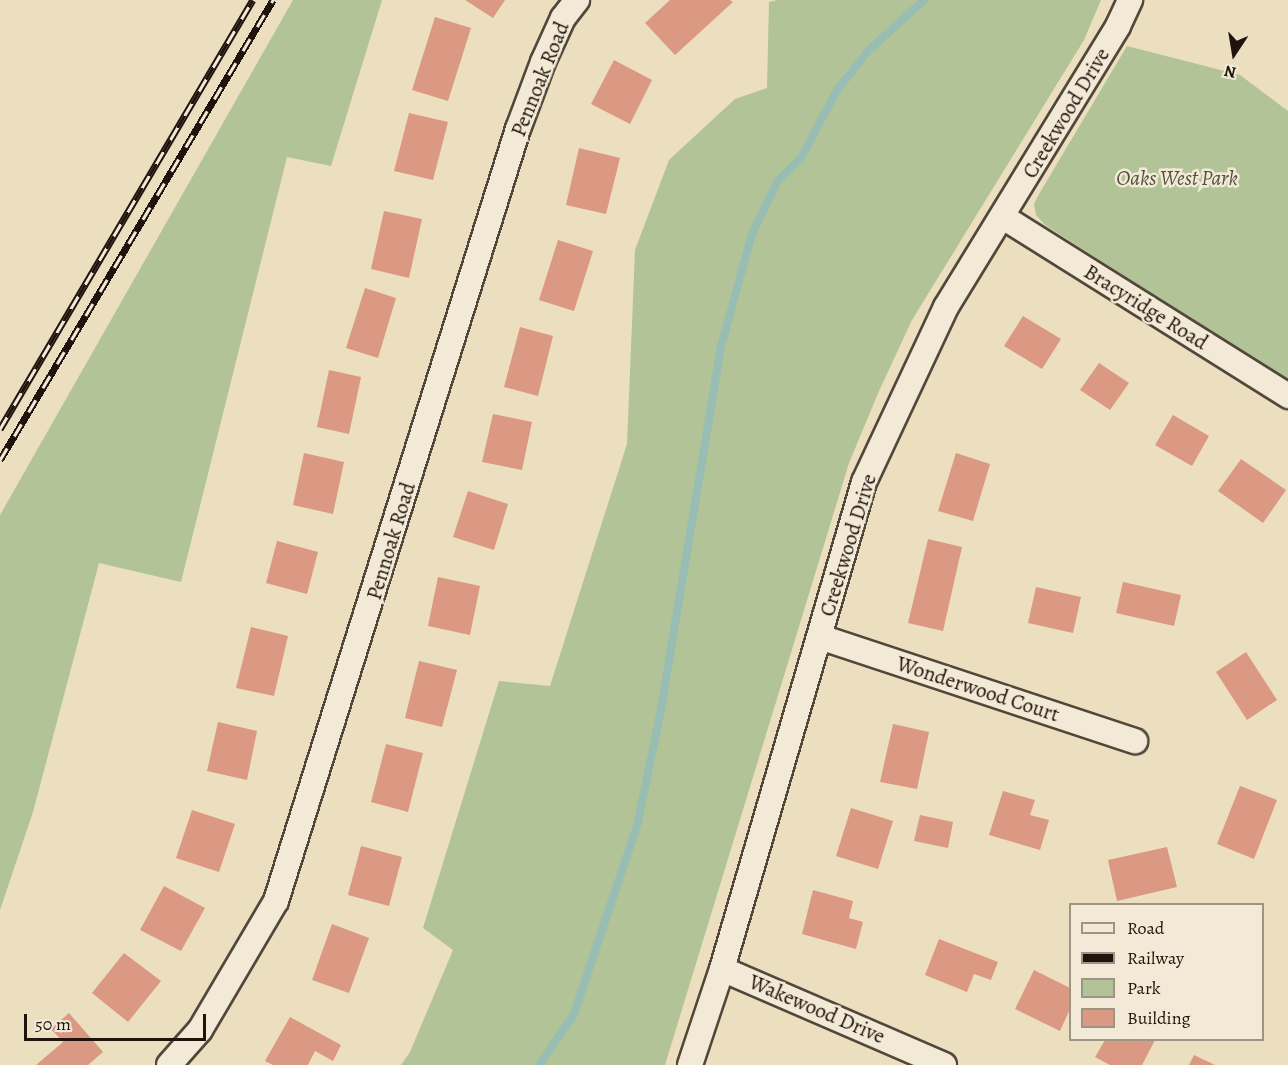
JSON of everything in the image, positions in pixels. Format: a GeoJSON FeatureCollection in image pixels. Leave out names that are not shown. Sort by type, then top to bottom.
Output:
{"type":"FeatureCollection","features":[{"type":"Feature","properties":{"kind":"street","name":"Pennoak Road"},"geometry":{"type":"LineString","coordinates":[[170,1065],[200,1030],[276,901],[518,129],[543,62],[563,18],[577,0]]}},
{"type":"Feature","properties":{"kind":"street","name":"Creekwood Drive"},"geometry":{"type":"LineString","coordinates":[[690,1065],[722,969],[864,482],[946,307],[1004,217],[1118,26],[1130,0]]}},
{"type":"Feature","properties":{"kind":"street","name":"Bracyridge Road"},"geometry":{"type":"LineString","coordinates":[[1004,217],[1288,396]]}},
{"type":"Feature","properties":{"kind":"street","name":"Wonderwood Court"},"geometry":{"type":"LineString","coordinates":[[820,637],[1135,741]]}},
{"type":"Feature","properties":{"kind":"street","name":"Wakewood Drive"},"geometry":{"type":"LineString","coordinates":[[722,969],[944,1065]]}},
{"type":"Feature","properties":{"kind":"green space"},"geometry":{"type":"Polygon","coordinates":[[[293,0],[382,0],[331,166],[287,157],[181,582],[99,563],[33,812],[0,910],[0,515],[293,0]]]}},
{"type":"Feature","properties":{"kind":"green space"},"geometry":{"type":"Polygon","coordinates":[[[777,0],[1101,0],[1084,40],[912,320],[849,463],[665,1065],[401,1065],[410,1052],[453,950],[423,928],[499,681],[550,686],[627,444],[635,250],[669,160],[735,99],[767,88],[769,2],[777,0]]]}},
{"type":"Feature","properties":{"kind":"green space","name":"Oaks West Park"},"geometry":{"type":"Polygon","coordinates":[[[1127,46],[1240,75],[1288,111],[1288,381],[1045,225],[1036,215],[1034,204],[1039,194],[1127,46]]]}},
{"type":"Feature","properties":{"kind":"building"},"geometry":{"type":"Polygon","coordinates":[[[465,0],[505,0],[493,18],[465,0]]]}},
{"type":"Feature","properties":{"kind":"building"},"geometry":{"type":"Polygon","coordinates":[[[670,0],[730,0],[733,2],[675,55],[645,23],[670,0]]]}},
{"type":"Feature","properties":{"kind":"building"},"geometry":{"type":"Polygon","coordinates":[[[435,17],[471,28],[448,101],[412,90],[435,17]]]}},
{"type":"Feature","properties":{"kind":"building"},"geometry":{"type":"Polygon","coordinates":[[[614,60],[652,80],[630,124],[591,104],[614,60]]]}},
{"type":"Feature","properties":{"kind":"building"},"geometry":{"type":"Polygon","coordinates":[[[409,113],[448,122],[433,180],[394,171],[409,113]]]}},
{"type":"Feature","properties":{"kind":"building"},"geometry":{"type":"Polygon","coordinates":[[[579,148],[620,158],[606,214],[566,205],[579,148]]]}},
{"type":"Feature","properties":{"kind":"building"},"geometry":{"type":"Polygon","coordinates":[[[384,211],[422,219],[409,278],[371,269],[384,211]]]}},
{"type":"Feature","properties":{"kind":"building"},"geometry":{"type":"Polygon","coordinates":[[[558,240],[593,251],[574,311],[539,300],[558,240]]]}},
{"type":"Feature","properties":{"kind":"building"},"geometry":{"type":"Polygon","coordinates":[[[365,288],[396,298],[378,358],[346,348],[365,288]]]}},
{"type":"Feature","properties":{"kind":"building"},"geometry":{"type":"Polygon","coordinates":[[[1023,316],[1061,339],[1042,369],[1004,346],[1023,316]]]}},
{"type":"Feature","properties":{"kind":"building"},"geometry":{"type":"Polygon","coordinates":[[[520,327],[553,336],[538,396],[504,387],[520,327]]]}},
{"type":"Feature","properties":{"kind":"building"},"geometry":{"type":"Polygon","coordinates":[[[1099,363],[1129,383],[1110,410],[1080,390],[1099,363]]]}},
{"type":"Feature","properties":{"kind":"building"},"geometry":{"type":"Polygon","coordinates":[[[329,370],[361,377],[349,434],[317,427],[329,370]]]}},
{"type":"Feature","properties":{"kind":"building"},"geometry":{"type":"Polygon","coordinates":[[[493,414],[532,422],[522,470],[482,462],[493,414]]]}},
{"type":"Feature","properties":{"kind":"building"},"geometry":{"type":"Polygon","coordinates":[[[1173,415],[1209,436],[1192,466],[1155,445],[1173,415]]]}},
{"type":"Feature","properties":{"kind":"building"},"geometry":{"type":"Polygon","coordinates":[[[304,453],[344,462],[333,514],[293,505],[304,453]]]}},
{"type":"Feature","properties":{"kind":"building"},"geometry":{"type":"Polygon","coordinates":[[[956,453],[990,464],[973,521],[938,511],[956,453]]]}},
{"type":"Feature","properties":{"kind":"building"},"geometry":{"type":"Polygon","coordinates":[[[1241,459],[1286,490],[1263,523],[1218,491],[1241,459]]]}},
{"type":"Feature","properties":{"kind":"building"},"geometry":{"type":"Polygon","coordinates":[[[468,491],[508,504],[494,550],[453,537],[468,491]]]}},
{"type":"Feature","properties":{"kind":"building"},"geometry":{"type":"Polygon","coordinates":[[[928,539],[962,547],[943,631],[908,623],[928,539]]]}},
{"type":"Feature","properties":{"kind":"building"},"geometry":{"type":"Polygon","coordinates":[[[277,541],[318,552],[307,594],[266,583],[277,541]]]}},
{"type":"Feature","properties":{"kind":"building"},"geometry":{"type":"Polygon","coordinates":[[[438,577],[480,586],[470,635],[428,626],[438,577]]]}},
{"type":"Feature","properties":{"kind":"building"},"geometry":{"type":"Polygon","coordinates":[[[1123,582],[1181,595],[1174,626],[1116,613],[1123,582]]]}},
{"type":"Feature","properties":{"kind":"building"},"geometry":{"type":"Polygon","coordinates":[[[1036,587],[1081,597],[1073,633],[1028,623],[1036,587]]]}},
{"type":"Feature","properties":{"kind":"building"},"geometry":{"type":"Polygon","coordinates":[[[251,627],[288,636],[274,696],[236,688],[251,627]]]}},
{"type":"Feature","properties":{"kind":"building"},"geometry":{"type":"Polygon","coordinates":[[[1246,652],[1277,700],[1247,720],[1216,672],[1246,652]]]}},
{"type":"Feature","properties":{"kind":"building"},"geometry":{"type":"Polygon","coordinates":[[[419,661],[457,670],[442,727],[405,718],[419,661]]]}},
{"type":"Feature","properties":{"kind":"building"},"geometry":{"type":"Polygon","coordinates":[[[218,722],[257,731],[247,780],[207,771],[218,722]]]}},
{"type":"Feature","properties":{"kind":"building"},"geometry":{"type":"Polygon","coordinates":[[[893,724],[929,732],[917,789],[880,782],[893,724]]]}},
{"type":"Feature","properties":{"kind":"building"},"geometry":{"type":"Polygon","coordinates":[[[386,744],[423,753],[408,812],[371,802],[386,744]]]}},
{"type":"Feature","properties":{"kind":"building"},"geometry":{"type":"Polygon","coordinates":[[[1240,786],[1277,800],[1254,859],[1217,844],[1240,786]]]}},
{"type":"Feature","properties":{"kind":"building"},"geometry":{"type":"Polygon","coordinates":[[[1003,791],[1035,800],[1030,815],[1049,820],[1040,850],[989,835],[1003,791]]]}},
{"type":"Feature","properties":{"kind":"building"},"geometry":{"type":"Polygon","coordinates":[[[851,808],[893,821],[878,869],[836,856],[851,808]]]}},
{"type":"Feature","properties":{"kind":"building"},"geometry":{"type":"Polygon","coordinates":[[[192,810],[235,824],[219,872],[176,858],[192,810]]]}},
{"type":"Feature","properties":{"kind":"building"},"geometry":{"type":"Polygon","coordinates":[[[920,815],[953,822],[948,848],[914,841],[920,815]]]}},
{"type":"Feature","properties":{"kind":"building"},"geometry":{"type":"Polygon","coordinates":[[[361,846],[402,857],[389,906],[348,895],[361,846]]]}},
{"type":"Feature","properties":{"kind":"building"},"geometry":{"type":"Polygon","coordinates":[[[1167,847],[1177,887],[1117,901],[1108,860],[1167,847]]]}},
{"type":"Feature","properties":{"kind":"building"},"geometry":{"type":"Polygon","coordinates":[[[164,886],[205,908],[181,951],[140,930],[164,886]]]}},
{"type":"Feature","properties":{"kind":"building"},"geometry":{"type":"Polygon","coordinates":[[[813,890],[853,901],[849,918],[863,922],[856,949],[802,934],[813,890]]]}},
{"type":"Feature","properties":{"kind":"building"},"geometry":{"type":"Polygon","coordinates":[[[332,924],[369,938],[349,993],[312,980],[332,924]]]}},
{"type":"Feature","properties":{"kind":"building"},"geometry":{"type":"Polygon","coordinates":[[[939,939],[998,962],[991,980],[974,974],[967,992],[925,975],[939,939]]]}},
{"type":"Feature","properties":{"kind":"building"},"geometry":{"type":"Polygon","coordinates":[[[124,953],[161,981],[128,1022],[92,993],[124,953]]]}},
{"type":"Feature","properties":{"kind":"building"},"geometry":{"type":"Polygon","coordinates":[[[1034,970],[1069,988],[1069,1011],[1060,1031],[1015,1009],[1034,970]]]}},
{"type":"Feature","properties":{"kind":"building"},"geometry":{"type":"Polygon","coordinates":[[[69,1013],[103,1052],[88,1065],[36,1065],[63,1042],[51,1029],[69,1013]]]}},
{"type":"Feature","properties":{"kind":"building"},"geometry":{"type":"Polygon","coordinates":[[[290,1017],[341,1045],[333,1061],[315,1051],[308,1065],[273,1065],[265,1061],[290,1017]]]}},
{"type":"Feature","properties":{"kind":"building"},"geometry":{"type":"Polygon","coordinates":[[[1104,1041],[1154,1041],[1142,1065],[1110,1065],[1095,1057],[1104,1041]]]}},
{"type":"Feature","properties":{"kind":"building"},"geometry":{"type":"Polygon","coordinates":[[[1194,1055],[1215,1065],[1189,1065],[1194,1055]]]}},
{"type":"Feature","properties":{"kind":"waterway"},"geometry":{"type":"LineString","coordinates":[[539,1065],[574,1014],[637,826],[660,715],[721,347],[752,234],[777,182],[801,158],[837,90],[868,51],[924,0]]}},
{"type":"Feature","properties":{"kind":"railway"},"geometry":{"type":"LineString","coordinates":[[0,429],[253,0]]}},
{"type":"Feature","properties":{"kind":"railway"},"geometry":{"type":"LineString","coordinates":[[0,460],[273,0]]}}]}
